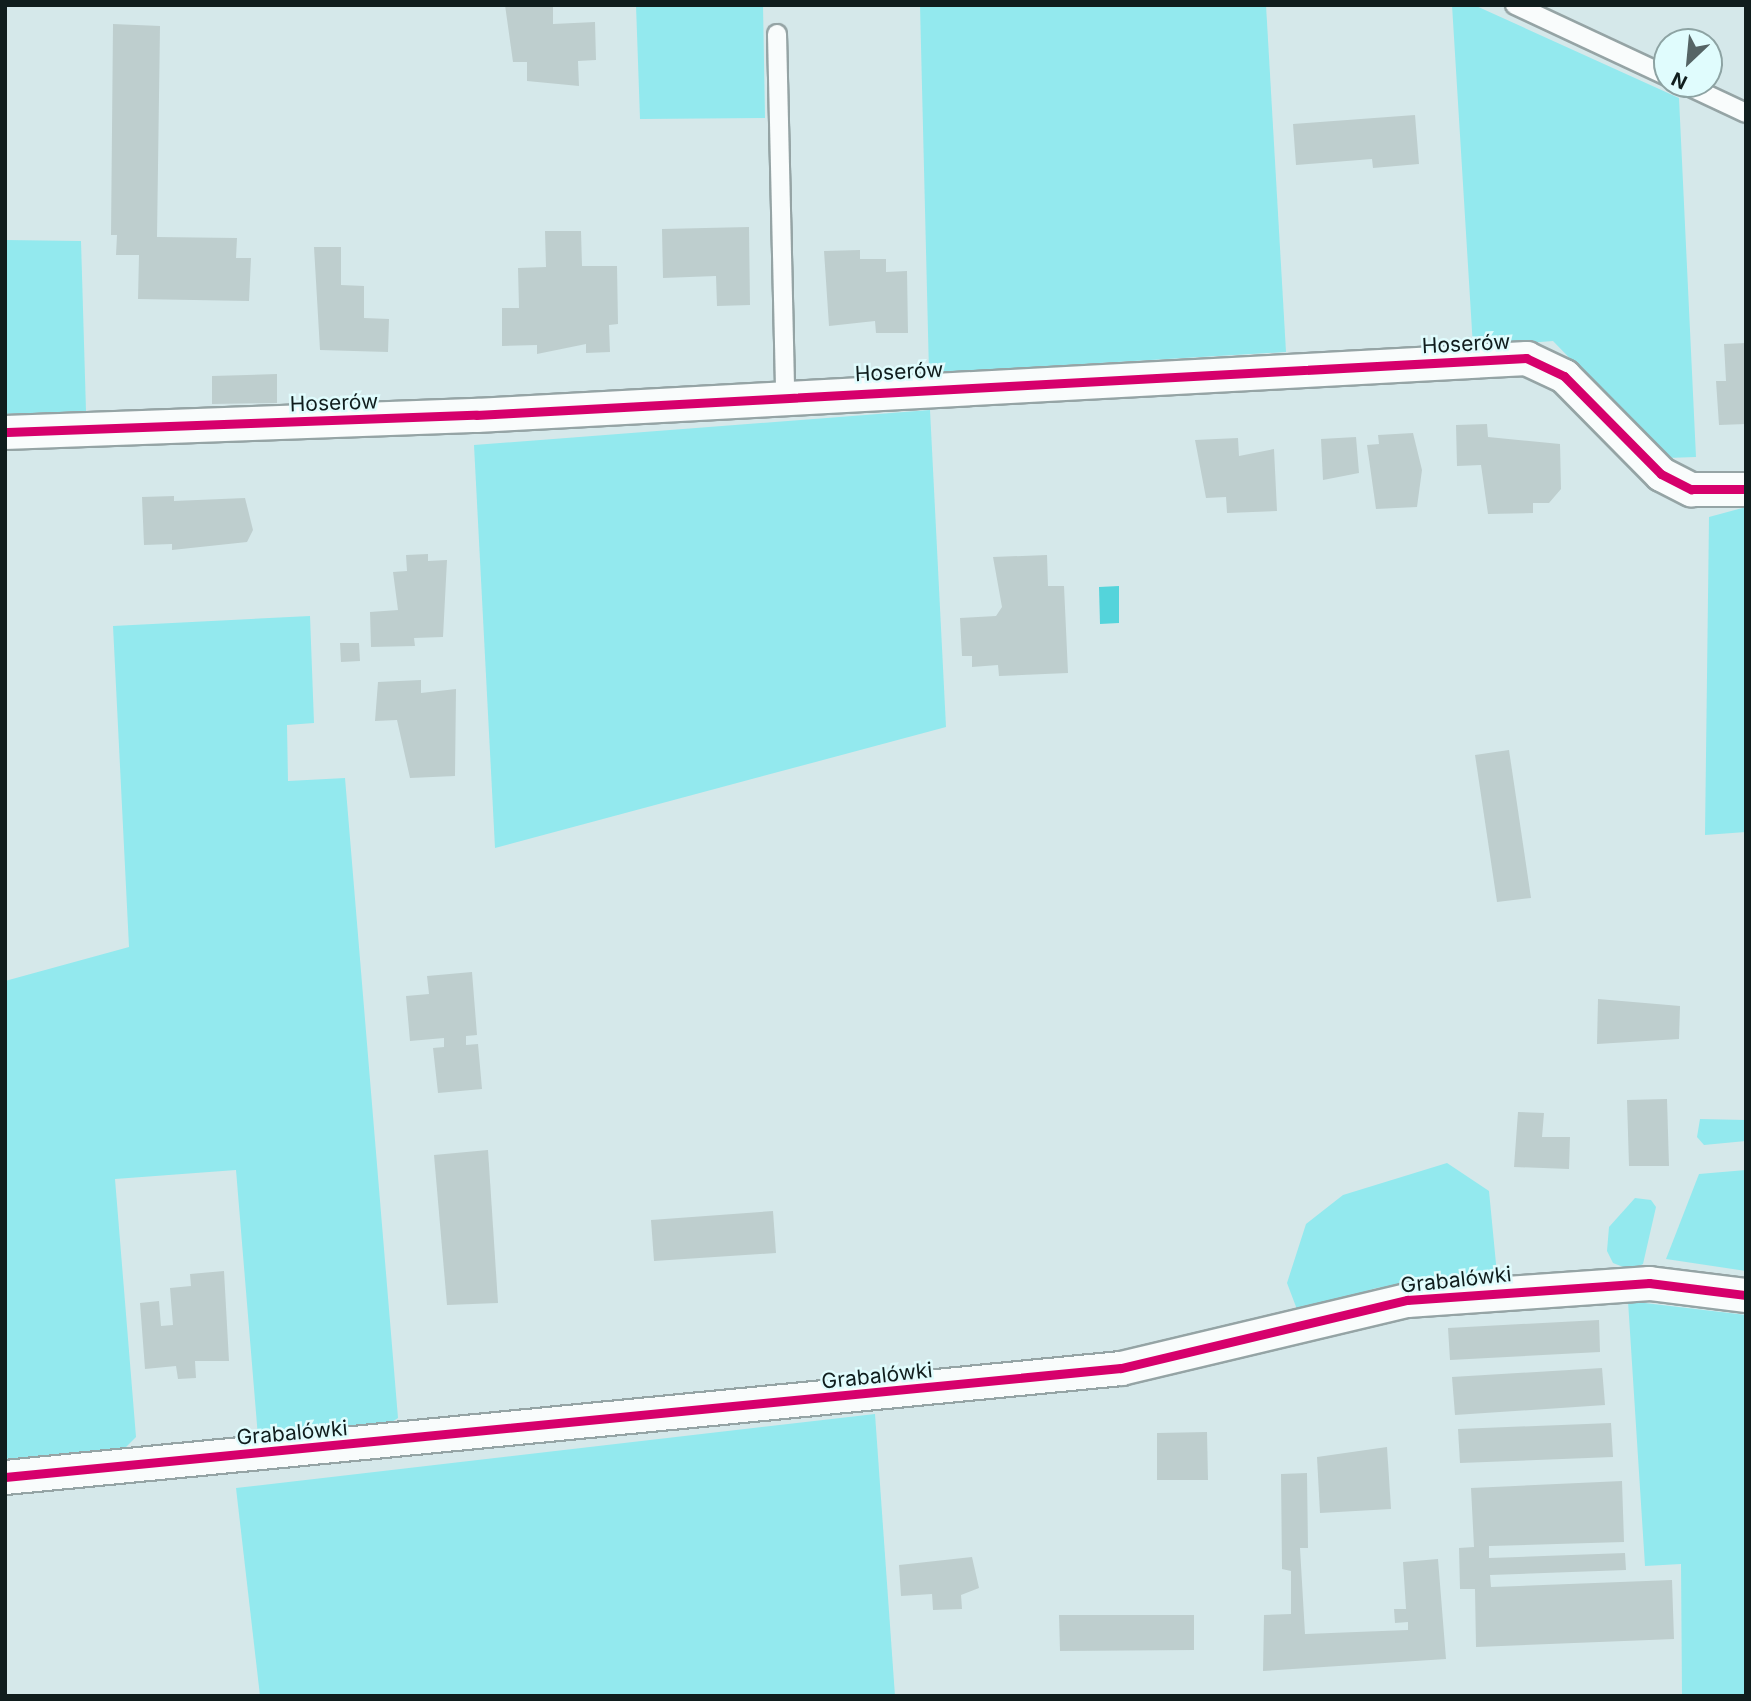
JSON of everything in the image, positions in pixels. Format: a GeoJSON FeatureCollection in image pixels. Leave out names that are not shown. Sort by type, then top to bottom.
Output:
{"type":"FeatureCollection","features":[{"type":"Feature","properties":{"kind":"street","name":"Hoserów"},"geometry":{"type":"LineString","coordinates":[[5,432],[476,415],[785,395],[1526,358],[1564,376],[1661,474],[1691,489],[1746,489]]}},
{"type":"Feature","properties":{"kind":"street","name":"Grabalówki"},"geometry":{"type":"LineString","coordinates":[[5,1477],[1121,1368],[1407,1300],[1649,1283],[1746,1295]]}},
{"type":"Feature","properties":{"kind":"lane"},"geometry":{"type":"LineString","coordinates":[[1515,5],[1653,69]]}},
{"type":"Feature","properties":{"kind":"lane"},"geometry":{"type":"LineString","coordinates":[[776,34],[785,395]]}},
{"type":"Feature","properties":{"kind":"lane"},"geometry":{"type":"LineString","coordinates":[[1714,98],[1746,113]]}},
{"type":"Feature","properties":{"kind":"shaded area"},"geometry":{"type":"Polygon","coordinates":[[[636,5],[763,5],[765,118],[640,119],[636,5]]]}},
{"type":"Feature","properties":{"kind":"shaded area"},"geometry":{"type":"Polygon","coordinates":[[[920,5],[1266,5],[1286,352],[929,373],[920,5]]]}},
{"type":"Feature","properties":{"kind":"shaded area"},"geometry":{"type":"Polygon","coordinates":[[[1452,5],[1474,5],[1653,86],[1653,98],[1679,98],[1696,457],[1667,458],[1553,341],[1473,347],[1452,5]]]}},
{"type":"Feature","properties":{"kind":"shaded area"},"geometry":{"type":"Polygon","coordinates":[[[5,240],[81,241],[86,411],[5,414],[5,240]]]}},
{"type":"Feature","properties":{"kind":"shaded area"},"geometry":{"type":"Polygon","coordinates":[[[930,410],[946,727],[495,848],[474,445],[930,410]]]}},
{"type":"Feature","properties":{"kind":"shaded area"},"geometry":{"type":"Polygon","coordinates":[[[1746,507],[1746,832],[1705,835],[1709,517],[1746,507]]]}},
{"type":"Feature","properties":{"kind":"shaded area"},"geometry":{"type":"Polygon","coordinates":[[[1119,586],[1119,623],[1100,624],[1099,587],[1119,586]]]}},
{"type":"Feature","properties":{"kind":"shaded area"},"geometry":{"type":"Polygon","coordinates":[[[310,616],[314,723],[287,725],[288,781],[345,778],[398,1418],[381,1429],[258,1437],[236,1170],[115,1179],[136,1437],[125,1448],[5,1459],[5,981],[129,947],[113,626],[310,616]]]}},
{"type":"Feature","properties":{"kind":"shaded area"},"geometry":{"type":"Polygon","coordinates":[[[1700,1119],[1746,1120],[1746,1141],[1704,1145],[1697,1137],[1700,1119]]]}},
{"type":"Feature","properties":{"kind":"shaded area"},"geometry":{"type":"Polygon","coordinates":[[[1447,1163],[1489,1191],[1497,1274],[1376,1288],[1298,1312],[1287,1283],[1306,1224],[1343,1195],[1447,1163]]]}},
{"type":"Feature","properties":{"kind":"shaded area"},"geometry":{"type":"Polygon","coordinates":[[[1746,1170],[1746,1271],[1666,1259],[1699,1174],[1746,1170]]]}},
{"type":"Feature","properties":{"kind":"shaded area"},"geometry":{"type":"Polygon","coordinates":[[[1635,1198],[1651,1200],[1656,1207],[1643,1264],[1631,1270],[1613,1263],[1607,1251],[1609,1227],[1635,1198]]]}},
{"type":"Feature","properties":{"kind":"shaded area"},"geometry":{"type":"Polygon","coordinates":[[[1628,1301],[1746,1315],[1746,1696],[1682,1696],[1681,1564],[1645,1566],[1628,1301]]]}},
{"type":"Feature","properties":{"kind":"shaded area"},"geometry":{"type":"Polygon","coordinates":[[[875,1414],[895,1696],[260,1696],[236,1488],[875,1414]]]}},
{"type":"Feature","properties":{"kind":"building"},"geometry":{"type":"Polygon","coordinates":[[[505,5],[553,5],[553,24],[595,22],[596,60],[578,61],[579,86],[527,81],[527,62],[513,62],[505,5]]]}},
{"type":"Feature","properties":{"kind":"building"},"geometry":{"type":"Polygon","coordinates":[[[113,24],[160,26],[157,237],[237,238],[236,258],[251,258],[249,301],[138,299],[139,255],[116,255],[117,235],[111,235],[113,24]]]}},
{"type":"Feature","properties":{"kind":"building"},"geometry":{"type":"Polygon","coordinates":[[[1415,115],[1419,164],[1373,168],[1372,159],[1296,165],[1293,124],[1415,115]]]}},
{"type":"Feature","properties":{"kind":"building"},"geometry":{"type":"Polygon","coordinates":[[[749,227],[750,305],[717,306],[716,276],[663,278],[662,229],[749,227]]]}},
{"type":"Feature","properties":{"kind":"building"},"geometry":{"type":"Polygon","coordinates":[[[545,231],[581,231],[582,266],[617,266],[618,324],[609,325],[610,352],[586,353],[586,344],[537,354],[537,345],[502,346],[502,308],[519,308],[518,268],[546,267],[545,231]]]}},
{"type":"Feature","properties":{"kind":"building"},"geometry":{"type":"Polygon","coordinates":[[[314,247],[341,247],[341,285],[364,286],[364,318],[389,319],[388,352],[320,350],[314,247]]]}},
{"type":"Feature","properties":{"kind":"building"},"geometry":{"type":"Polygon","coordinates":[[[860,250],[860,259],[886,259],[886,272],[907,271],[908,333],[876,333],[875,321],[829,326],[824,251],[860,250]]]}},
{"type":"Feature","properties":{"kind":"building"},"geometry":{"type":"Polygon","coordinates":[[[1746,343],[1746,424],[1719,425],[1716,381],[1726,381],[1724,344],[1746,343]]]}},
{"type":"Feature","properties":{"kind":"building"},"geometry":{"type":"Polygon","coordinates":[[[277,374],[277,403],[212,404],[212,376],[277,374]]]}},
{"type":"Feature","properties":{"kind":"building"},"geometry":{"type":"Polygon","coordinates":[[[1487,424],[1488,437],[1560,444],[1561,489],[1549,503],[1533,503],[1533,513],[1488,514],[1481,465],[1457,466],[1456,425],[1487,424]]]}},
{"type":"Feature","properties":{"kind":"building"},"geometry":{"type":"Polygon","coordinates":[[[1413,433],[1422,470],[1417,507],[1376,509],[1367,445],[1379,444],[1378,435],[1413,433]]]}},
{"type":"Feature","properties":{"kind":"building"},"geometry":{"type":"Polygon","coordinates":[[[1356,437],[1359,473],[1323,480],[1321,439],[1356,437]]]}},
{"type":"Feature","properties":{"kind":"building"},"geometry":{"type":"Polygon","coordinates":[[[1238,438],[1239,456],[1274,449],[1277,511],[1227,513],[1226,497],[1206,498],[1195,440],[1238,438]]]}},
{"type":"Feature","properties":{"kind":"building"},"geometry":{"type":"Polygon","coordinates":[[[174,496],[174,501],[245,498],[253,530],[247,542],[172,550],[172,544],[144,545],[142,497],[174,496]]]}},
{"type":"Feature","properties":{"kind":"building"},"geometry":{"type":"Polygon","coordinates":[[[428,554],[428,561],[447,560],[443,637],[414,638],[415,646],[371,647],[370,612],[398,610],[393,572],[407,571],[406,555],[428,554]]]}},
{"type":"Feature","properties":{"kind":"building"},"geometry":{"type":"Polygon","coordinates":[[[1047,555],[1048,586],[1064,586],[1068,673],[999,676],[998,665],[972,667],[972,656],[962,656],[960,618],[996,616],[1002,607],[993,557],[1047,555]]]}},
{"type":"Feature","properties":{"kind":"building"},"geometry":{"type":"Polygon","coordinates":[[[340,643],[359,643],[360,661],[341,662],[340,643]]]}},
{"type":"Feature","properties":{"kind":"building"},"geometry":{"type":"Polygon","coordinates":[[[421,680],[421,693],[456,689],[455,776],[410,778],[397,720],[375,721],[378,682],[421,680]]]}},
{"type":"Feature","properties":{"kind":"building"},"geometry":{"type":"Polygon","coordinates":[[[1509,750],[1531,898],[1497,902],[1475,755],[1509,750]]]}},
{"type":"Feature","properties":{"kind":"building"},"geometry":{"type":"Polygon","coordinates":[[[472,972],[477,1035],[466,1036],[466,1045],[478,1044],[482,1089],[438,1093],[433,1048],[444,1047],[444,1038],[410,1041],[406,996],[429,994],[427,976],[472,972]]]}},
{"type":"Feature","properties":{"kind":"building"},"geometry":{"type":"Polygon","coordinates":[[[1598,999],[1680,1006],[1679,1039],[1597,1044],[1598,999]]]}},
{"type":"Feature","properties":{"kind":"building"},"geometry":{"type":"Polygon","coordinates":[[[1667,1099],[1669,1166],[1629,1166],[1627,1100],[1667,1099]]]}},
{"type":"Feature","properties":{"kind":"building"},"geometry":{"type":"Polygon","coordinates":[[[1518,1112],[1544,1113],[1542,1137],[1570,1137],[1569,1169],[1514,1167],[1518,1112]]]}},
{"type":"Feature","properties":{"kind":"building"},"geometry":{"type":"Polygon","coordinates":[[[488,1150],[498,1303],[447,1305],[434,1155],[488,1150]]]}},
{"type":"Feature","properties":{"kind":"building"},"geometry":{"type":"Polygon","coordinates":[[[773,1211],[776,1253],[654,1261],[651,1220],[773,1211]]]}},
{"type":"Feature","properties":{"kind":"building"},"geometry":{"type":"Polygon","coordinates":[[[224,1271],[229,1361],[195,1361],[196,1378],[178,1379],[176,1366],[145,1369],[140,1303],[159,1301],[161,1326],[173,1325],[170,1288],[191,1286],[190,1274],[224,1271]]]}},
{"type":"Feature","properties":{"kind":"building"},"geometry":{"type":"Polygon","coordinates":[[[1599,1320],[1600,1352],[1450,1360],[1448,1328],[1599,1320]]]}},
{"type":"Feature","properties":{"kind":"building"},"geometry":{"type":"Polygon","coordinates":[[[1602,1368],[1605,1405],[1455,1415],[1452,1377],[1602,1368]]]}},
{"type":"Feature","properties":{"kind":"building"},"geometry":{"type":"Polygon","coordinates":[[[1611,1423],[1613,1457],[1460,1463],[1458,1429],[1611,1423]]]}},
{"type":"Feature","properties":{"kind":"building"},"geometry":{"type":"Polygon","coordinates":[[[1207,1432],[1208,1480],[1157,1480],[1157,1433],[1207,1432]]]}},
{"type":"Feature","properties":{"kind":"building"},"geometry":{"type":"Polygon","coordinates":[[[1387,1447],[1391,1509],[1320,1513],[1317,1457],[1387,1447]]]}},
{"type":"Feature","properties":{"kind":"building"},"geometry":{"type":"Polygon","coordinates":[[[1307,1473],[1308,1548],[1300,1548],[1305,1634],[1408,1630],[1408,1622],[1395,1623],[1394,1609],[1406,1609],[1403,1562],[1438,1559],[1446,1659],[1263,1671],[1264,1615],[1291,1614],[1291,1571],[1282,1569],[1281,1474],[1307,1473]]]}},
{"type":"Feature","properties":{"kind":"building"},"geometry":{"type":"Polygon","coordinates":[[[1622,1481],[1624,1542],[1489,1546],[1489,1558],[1625,1553],[1626,1570],[1490,1575],[1491,1587],[1672,1580],[1674,1639],[1476,1647],[1475,1589],[1460,1589],[1459,1548],[1474,1547],[1471,1488],[1622,1481]]]}},
{"type":"Feature","properties":{"kind":"building"},"geometry":{"type":"Polygon","coordinates":[[[972,1557],[979,1588],[961,1595],[962,1609],[933,1610],[932,1594],[901,1596],[899,1565],[972,1557]]]}},
{"type":"Feature","properties":{"kind":"building"},"geometry":{"type":"Polygon","coordinates":[[[1059,1615],[1194,1615],[1194,1650],[1060,1651],[1059,1615]]]}},
{"type":"Feature","properties":{"kind":"cycle path"},"geometry":{"type":"LineString","coordinates":[[5,432],[476,415],[1526,358],[1564,376],[1661,474],[1691,489],[1746,489]]}},
{"type":"Feature","properties":{"kind":"cycle path"},"geometry":{"type":"LineString","coordinates":[[5,1477],[1121,1368],[1407,1300],[1649,1283],[1746,1295]]}}]}
